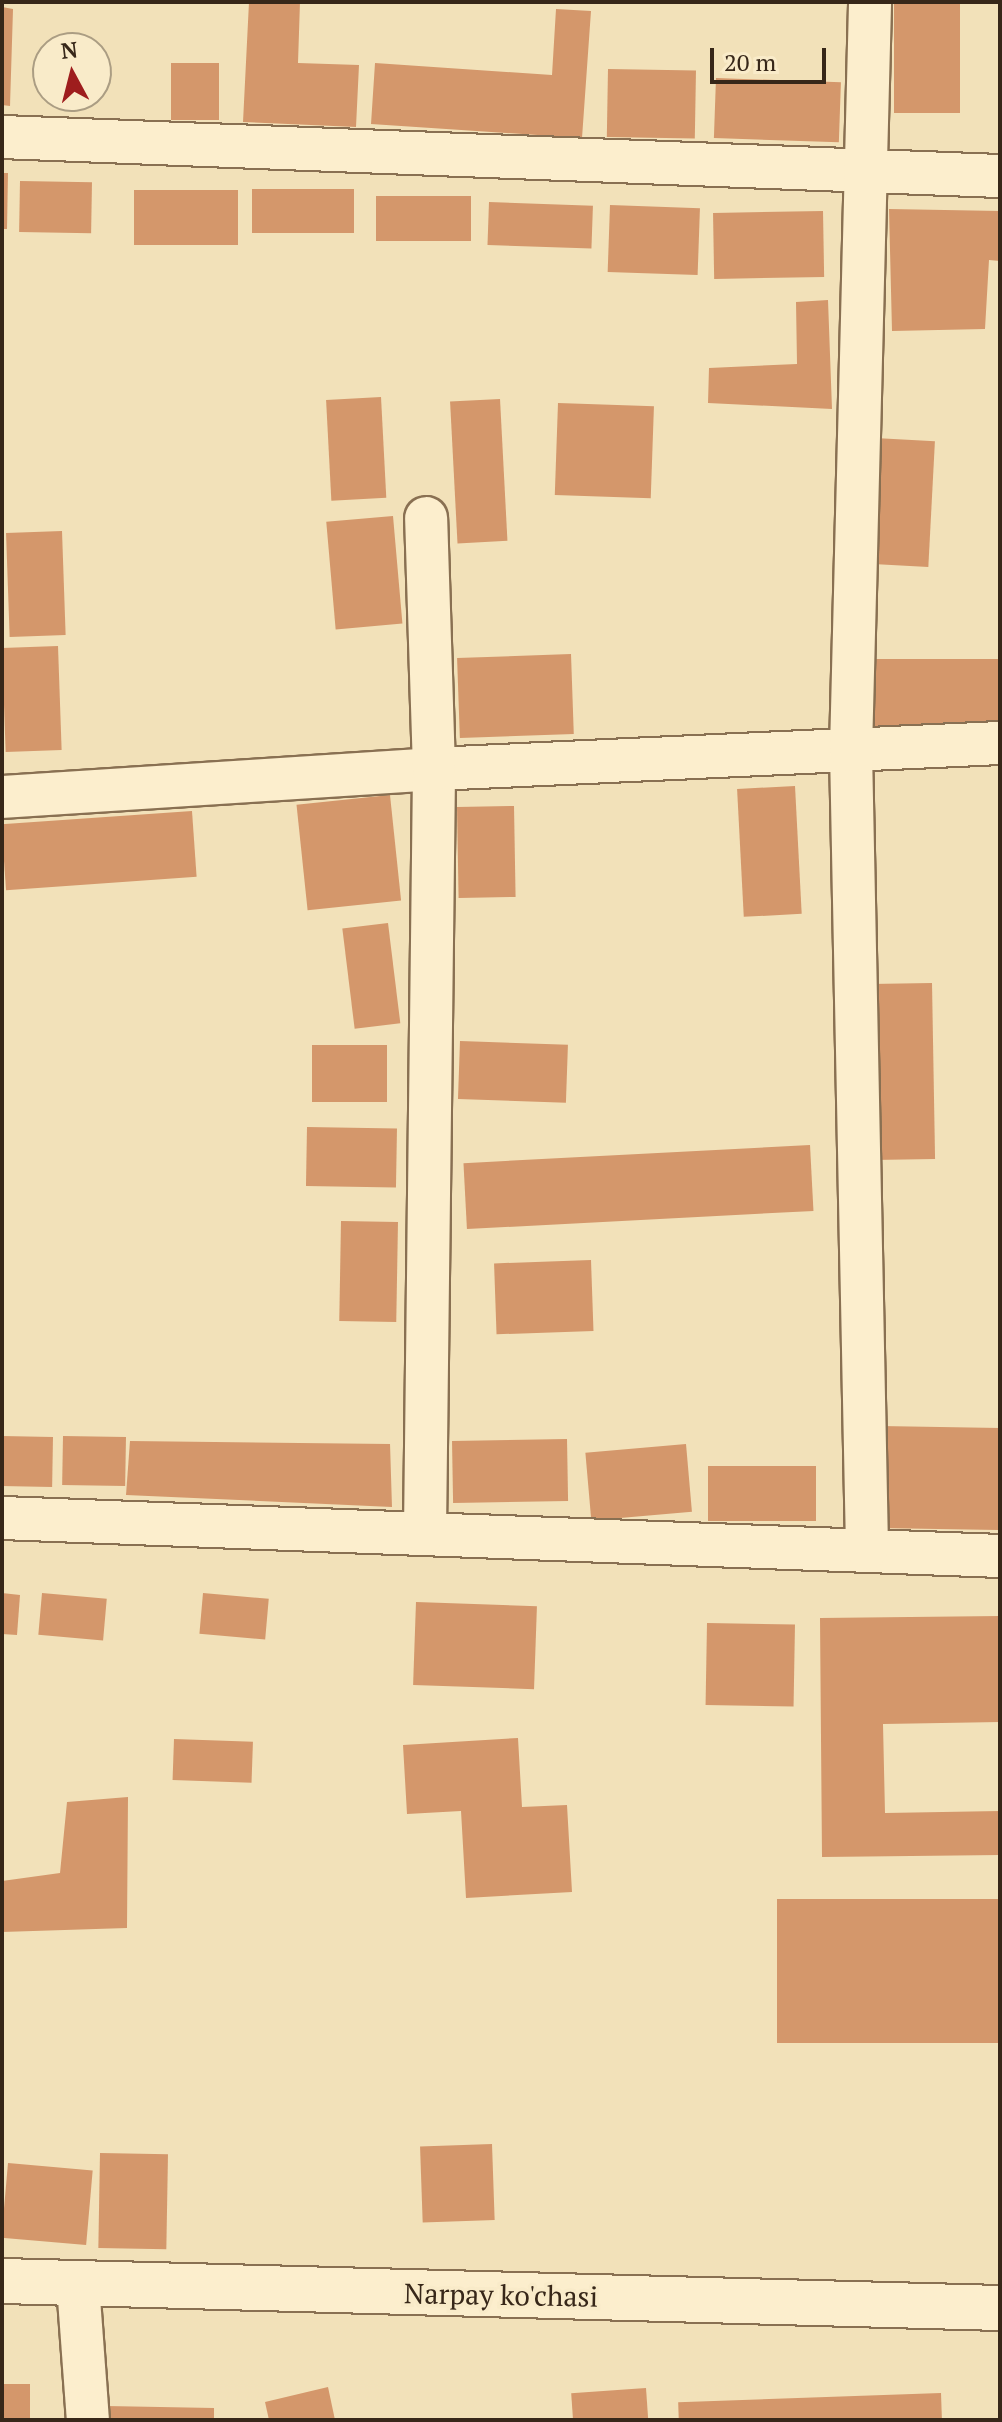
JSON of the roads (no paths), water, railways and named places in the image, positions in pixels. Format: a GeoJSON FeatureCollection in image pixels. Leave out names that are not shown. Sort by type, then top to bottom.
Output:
{"type":"FeatureCollection","features":[{"type":"Feature","properties":{"kind":"main road","name":"Narpay ko'chasi"},"geometry":{"type":"LineString","coordinates":[[2,2281],[1000,2308]]}},
{"type":"Feature","properties":{"kind":"street"},"geometry":{"type":"LineString","coordinates":[[867,1548],[851,750],[870,2]]}},
{"type":"Feature","properties":{"kind":"street"},"geometry":{"type":"LineString","coordinates":[[2,137],[1000,176]]}},
{"type":"Feature","properties":{"kind":"street"},"geometry":{"type":"LineString","coordinates":[[425,1531],[434,769],[426,518]]}},
{"type":"Feature","properties":{"kind":"street"},"geometry":{"type":"LineString","coordinates":[[2,797],[434,769],[1000,743]]}},
{"type":"Feature","properties":{"kind":"street"},"geometry":{"type":"LineString","coordinates":[[2,1518],[425,1531],[1000,1556]]}},
{"type":"Feature","properties":{"kind":"street"},"geometry":{"type":"LineString","coordinates":[[78,2285],[88,2420]]}}]}
